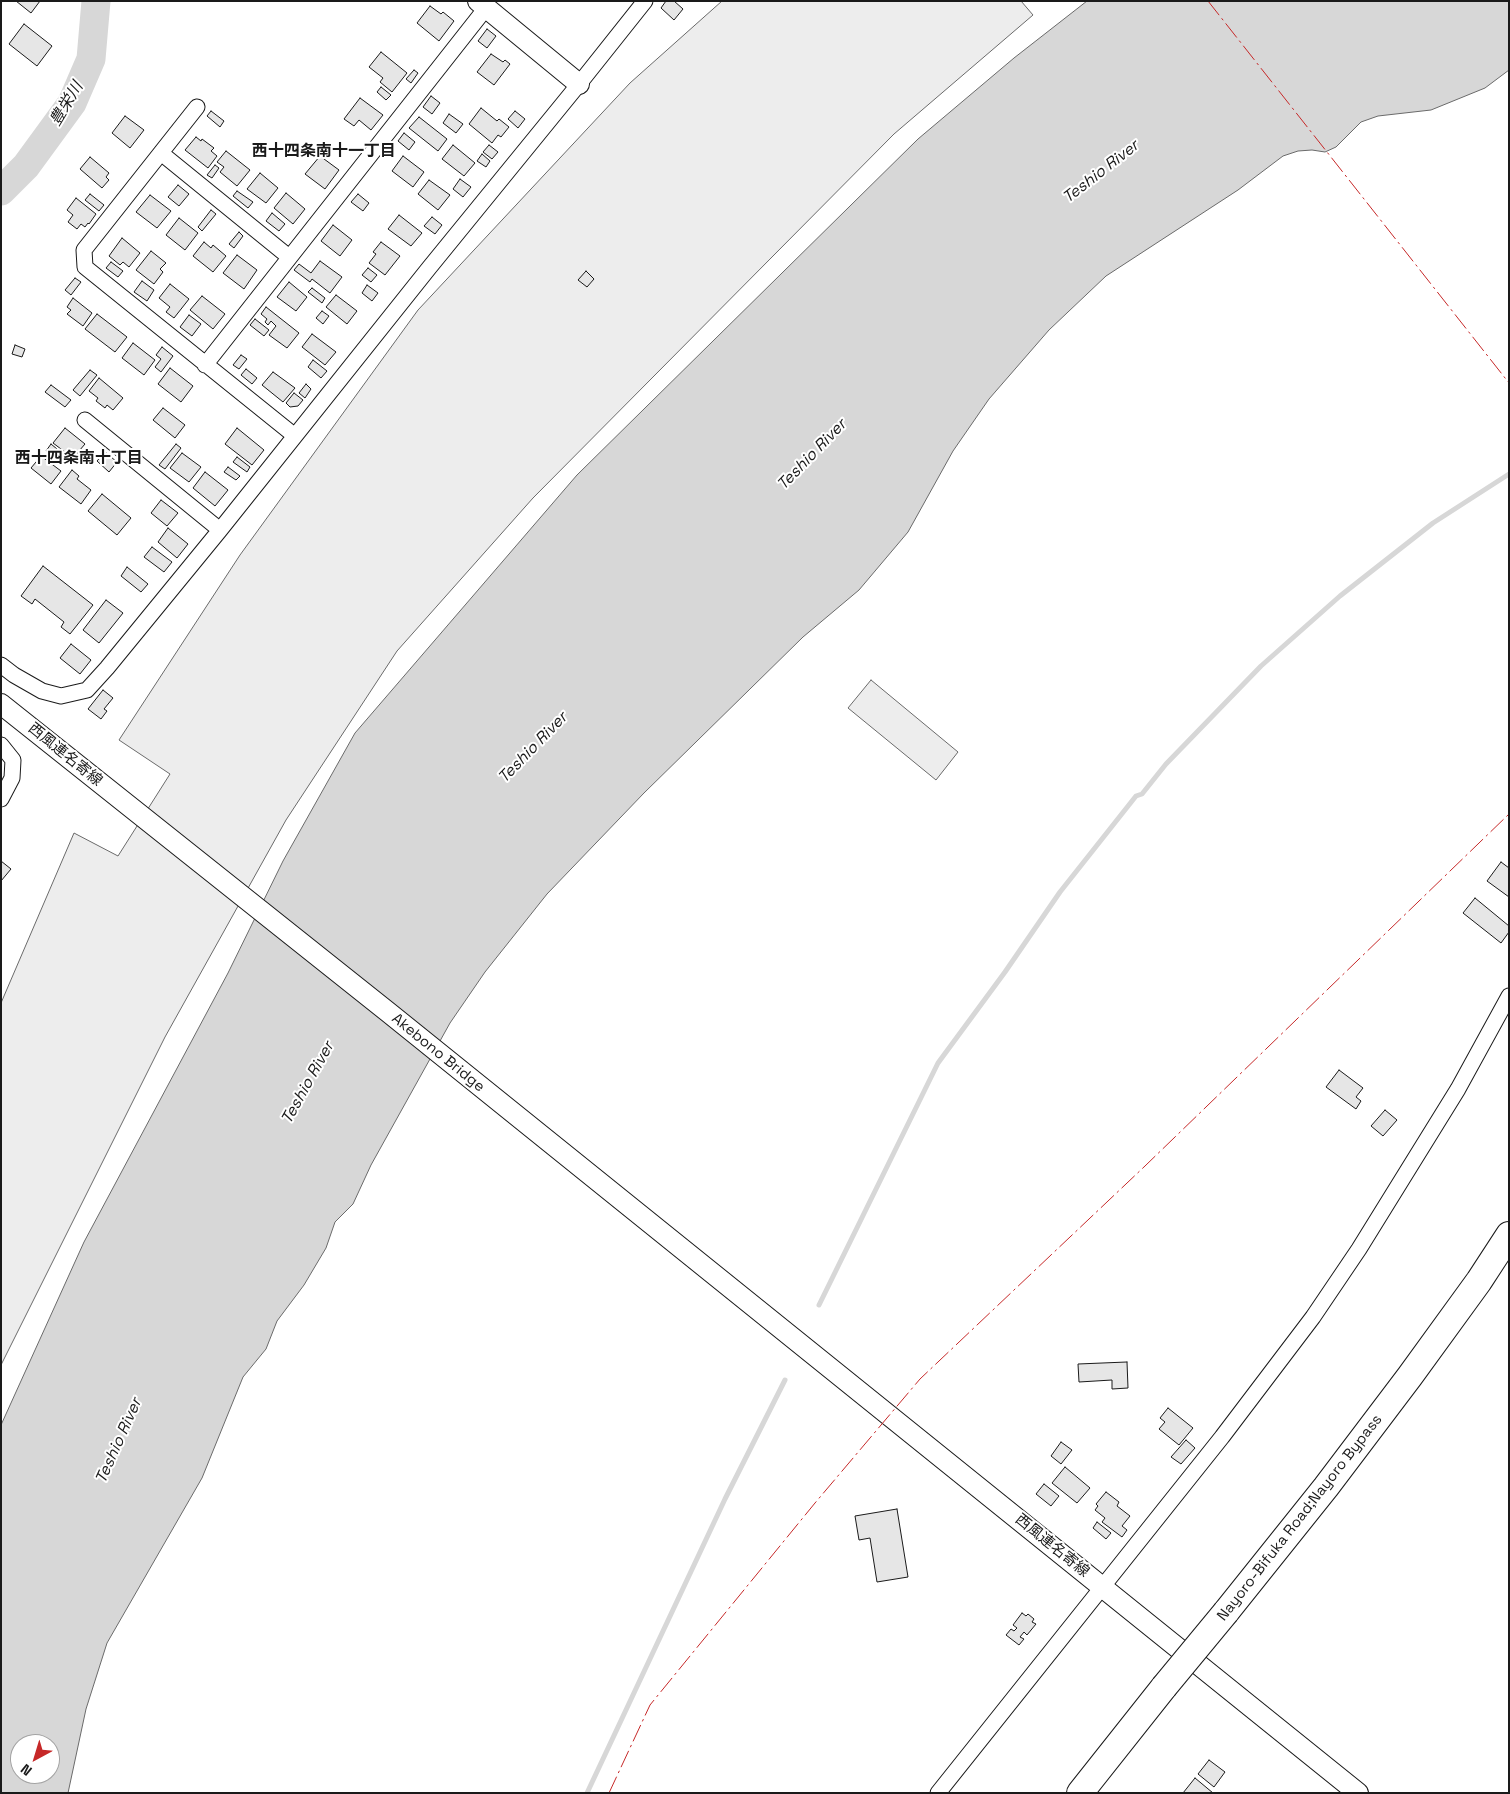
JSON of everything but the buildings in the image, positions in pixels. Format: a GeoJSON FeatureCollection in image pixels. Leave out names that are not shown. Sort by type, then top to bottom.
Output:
{"type":"FeatureCollection","features":[{"type":"Feature","properties":{"kind":"highway","name":"Nayoro-Bifuka Road;Nayoro Bypass"},"geometry":{"type":"LineString","coordinates":[[1080,1793],[1326,1487],[1479,1281],[1509,1235]]}},
{"type":"Feature","properties":{"kind":"main road"},"geometry":{"type":"LineString","coordinates":[[482,5],[579,84]]}},
{"type":"Feature","properties":{"kind":"main road","name":"西風連名寄線"},"geometry":{"type":"LineString","coordinates":[[1,704],[130,806]]}},
{"type":"Feature","properties":{"kind":"main road","name":"Akebono Bridge"},"geometry":{"type":"LineString","coordinates":[[130,806],[746,1300]]}},
{"type":"Feature","properties":{"kind":"main road","name":"西風連名寄線"},"geometry":{"type":"LineString","coordinates":[[746,1300],[1358,1793]]}},
{"type":"Feature","properties":{"kind":"street"},"geometry":{"type":"LineString","coordinates":[[1,665],[14,676],[42,691],[61,696],[86,690],[107,668],[220,530],[645,1]]}},
{"type":"Feature","properties":{"kind":"street"},"geometry":{"type":"LineString","coordinates":[[205,364],[482,5]]}},
{"type":"Feature","properties":{"kind":"street"},"geometry":{"type":"LineString","coordinates":[[197,107],[84,250],[85,267],[295,436]]}},
{"type":"Feature","properties":{"kind":"street"},"geometry":{"type":"LineString","coordinates":[[161,153],[289,257]]}},
{"type":"Feature","properties":{"kind":"street"},"geometry":{"type":"LineString","coordinates":[[85,420],[220,530]]}},
{"type":"Feature","properties":{"kind":"street"},"geometry":{"type":"LineString","coordinates":[[1,744],[13,760],[12,778],[1,799]]}},
{"type":"Feature","properties":{"kind":"street"},"geometry":{"type":"LineString","coordinates":[[938,1793],[1222,1437],[1313,1317],[1359,1249],[1458,1088],[1509,996]]}},
{"type":"Feature","properties":{"kind":"shaded area"},"geometry":{"type":"Polygon","coordinates":[[[722,1],[1021,1],[1033,15],[894,134],[533,498],[397,651],[286,820],[165,1037],[1,1365],[1,1003],[74,833],[118,856],[170,774],[119,740],[240,555],[418,310],[630,83],[722,1]]]}},
{"type":"Feature","properties":{"kind":"shaded area"},"geometry":{"type":"Polygon","coordinates":[[[871,680],[958,752],[936,780],[848,708],[871,680]]]}},
{"type":"Feature","properties":{"kind":"water","name":"Teshio River"},"geometry":{"type":"Polygon","coordinates":[[[1087,1],[1509,1],[1509,70],[1485,88],[1431,110],[1378,116],[1361,122],[1336,147],[1325,152],[1312,150],[1298,151],[1283,156],[1238,190],[1106,276],[1049,330],[989,399],[953,451],[908,532],[859,590],[803,637],[644,793],[547,894],[485,972],[450,1023],[371,1165],[353,1204],[335,1222],[326,1248],[304,1285],[277,1321],[266,1349],[243,1377],[202,1478],[107,1643],[86,1709],[68,1793],[1,1793],[1,1425],[84,1242],[228,973],[283,861],[355,733],[577,475],[918,139],[1014,58],[1087,1]]]}},
{"type":"Feature","properties":{"kind":"waterway","name":"豊栄川"},"geometry":{"type":"LineString","coordinates":[[1,191],[26,166],[72,103],[91,59],[96,1]]}},
{"type":"Feature","properties":{"kind":"waterway"},"geometry":{"type":"LineString","coordinates":[[819,1305],[938,1063],[1005,972],[1060,892],[1136,796],[1142,794],[1166,764],[1261,666],[1340,596],[1433,523],[1509,474]]}},
{"type":"Feature","properties":{"kind":"waterway"},"geometry":{"type":"LineString","coordinates":[[587,1793],[725,1499],[785,1380]]}},
{"type":"Feature","properties":{"kind":"power"},"geometry":{"type":"LineString","coordinates":[[1208,1],[1509,383]]}},
{"type":"Feature","properties":{"kind":"power"},"geometry":{"type":"LineString","coordinates":[[609,1793],[650,1705],[815,1503],[920,1379],[1145,1166],[1509,814]]}},
{"type":"Feature","properties":{"kind":"district","name":"西十四条南十一丁目"},"geometry":{"type":"Point","coordinates":[324,152]}},
{"type":"Feature","properties":{"kind":"district","name":"西十四条南十丁目"},"geometry":{"type":"Point","coordinates":[79,459]}}]}
